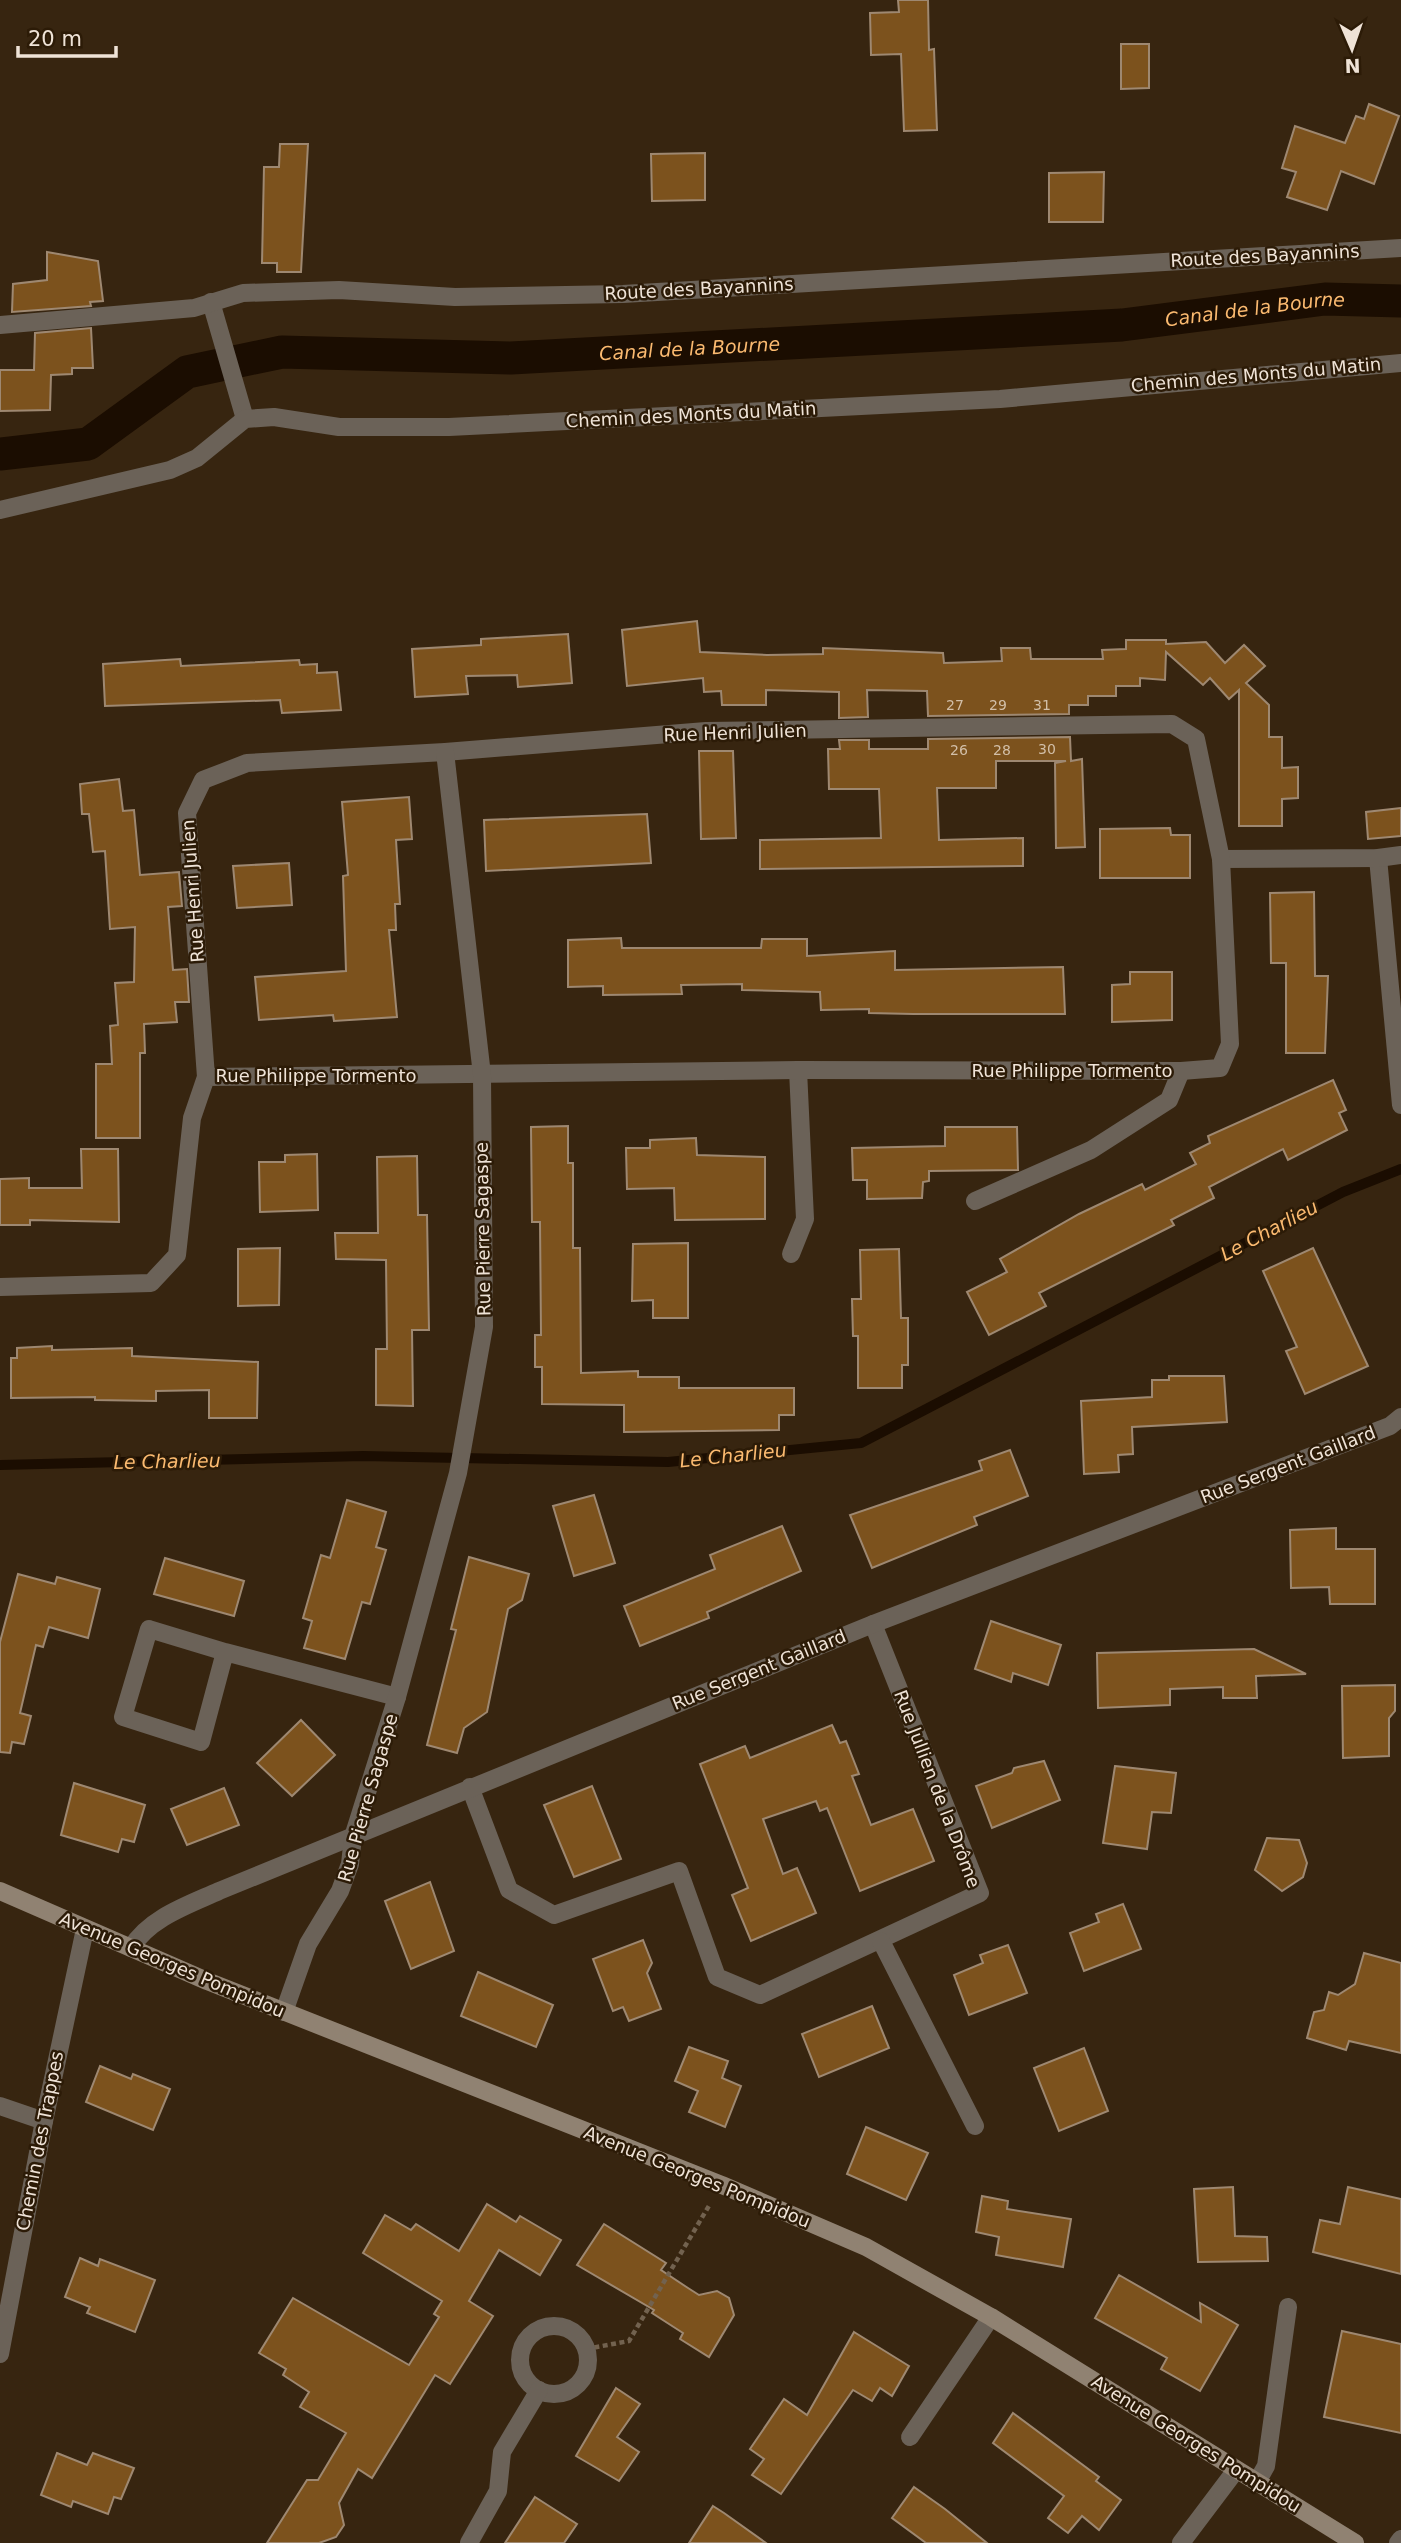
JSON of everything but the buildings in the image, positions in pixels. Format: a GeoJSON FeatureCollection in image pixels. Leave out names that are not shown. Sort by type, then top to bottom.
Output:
{"type":"FeatureCollection","features":[{"type":"Feature","properties":{"kind":"main road","name":"Avenue Georges Pompidou"},"geometry":{"type":"LineString","coordinates":[[0,1891],[284,2012],[722,2185],[866,2248],[991,2317],[1355,2543]]}},
{"type":"Feature","properties":{"kind":"street","name":"Route des Bayannins"},"geometry":{"type":"LineString","coordinates":[[0,325],[194,308],[243,293],[339,290],[455,298],[623,294],[1401,248]]}},
{"type":"Feature","properties":{"kind":"street"},"geometry":{"type":"LineString","coordinates":[[0,510],[170,471],[197,458],[245,419],[211,302]]}},
{"type":"Feature","properties":{"kind":"street","name":"Chemin des Monts du Matin"},"geometry":{"type":"LineString","coordinates":[[245,419],[274,417],[339,427],[449,427],[1000,399],[1401,363]]}},
{"type":"Feature","properties":{"kind":"street","name":"Rue Henri Julien"},"geometry":{"type":"LineString","coordinates":[[206,1077],[187,813],[203,780],[247,763],[445,752],[705,731],[1172,724],[1196,739],[1220,859],[1230,1044],[1220,1068],[1181,1071]]}},
{"type":"Feature","properties":{"kind":"street","name":"Rue Pierre Sagaspe"},"geometry":{"type":"LineString","coordinates":[[284,2012],[308,1944],[340,1891],[350,1864],[353,1837],[397,1697],[458,1473],[484,1327],[482,1075],[445,752]]}},
{"type":"Feature","properties":{"kind":"street"},"geometry":{"type":"LineString","coordinates":[[1220,859],[1378,858],[1401,855]]}},
{"type":"Feature","properties":{"kind":"street"},"geometry":{"type":"LineString","coordinates":[[1378,858],[1401,1105]]}},
{"type":"Feature","properties":{"kind":"street"},"geometry":{"type":"LineString","coordinates":[[791,1254],[805,1219],[798,1070]]}},
{"type":"Feature","properties":{"kind":"street","name":"Rue Philippe Tormento"},"geometry":{"type":"LineString","coordinates":[[0,1287],[151,1283],[177,1255],[191,1118],[206,1077],[798,1070],[1181,1071],[1169,1100],[1102,1143],[975,1201]]}},
{"type":"Feature","properties":{"kind":"street","name":"Rue Sergent Gaillard"},"geometry":{"type":"LineString","coordinates":[[131,1948],[141,1932],[184,1907],[470,1787],[873,1624],[1390,1426],[1401,1416]]}},
{"type":"Feature","properties":{"kind":"street","name":"Rue Jullien de la Drôme"},"geometry":{"type":"LineString","coordinates":[[470,1787],[509,1890],[554,1915],[679,1871],[717,1978],[760,1995],[980,1893],[873,1624]]}},
{"type":"Feature","properties":{"kind":"street","name":"Rue Pierre Sagaspe"},"geometry":{"type":"LineString","coordinates":[[225,1652],[201,1742],[123,1717],[149,1629],[397,1697]]}},
{"type":"Feature","properties":{"kind":"street","name":"Chemin des Trappes"},"geometry":{"type":"LineString","coordinates":[[0,2354],[44,2121],[85,1929]]}},
{"type":"Feature","properties":{"kind":"street"},"geometry":{"type":"LineString","coordinates":[[881,1941],[975,2126]]}},
{"type":"Feature","properties":{"kind":"street"},"geometry":{"type":"LineString","coordinates":[[0,2106],[44,2121]]}},
{"type":"Feature","properties":{"kind":"street"},"geometry":{"type":"LineString","coordinates":[[1257,2483],[1266,2466],[1288,2307]]}},
{"type":"Feature","properties":{"kind":"street"},"geometry":{"type":"LineString","coordinates":[[910,2437],[991,2317]]}},
{"type":"Feature","properties":{"kind":"street"},"geometry":{"type":"LineString","coordinates":[[556,2325],[580,2337],[586,2349],[585,2375],[577,2385],[565,2392],[539,2390],[522,2371],[520,2357],[532,2334],[556,2325]]}},
{"type":"Feature","properties":{"kind":"street"},"geometry":{"type":"LineString","coordinates":[[469,2543],[498,2491],[502,2452],[539,2390]]}},
{"type":"Feature","properties":{"kind":"street"},"geometry":{"type":"LineString","coordinates":[[1181,2543],[1236,2470]]}},
{"type":"Feature","properties":{"kind":"path"},"geometry":{"type":"LineString","coordinates":[[586,2349],[629,2341],[722,2185]]}},
{"type":"Feature","properties":{"kind":"waterway","name":"Canal de la Bourne"},"geometry":{"type":"LineString","coordinates":[[0,454],[88,444],[187,372],[282,352],[511,358],[1122,325],[1325,299],[1401,301]]}},
{"type":"Feature","properties":{"kind":"waterway","name":"Le Charlieu"},"geometry":{"type":"LineString","coordinates":[[0,1465],[363,1456],[668,1462],[861,1443],[1343,1192],[1401,1169]]}}]}
